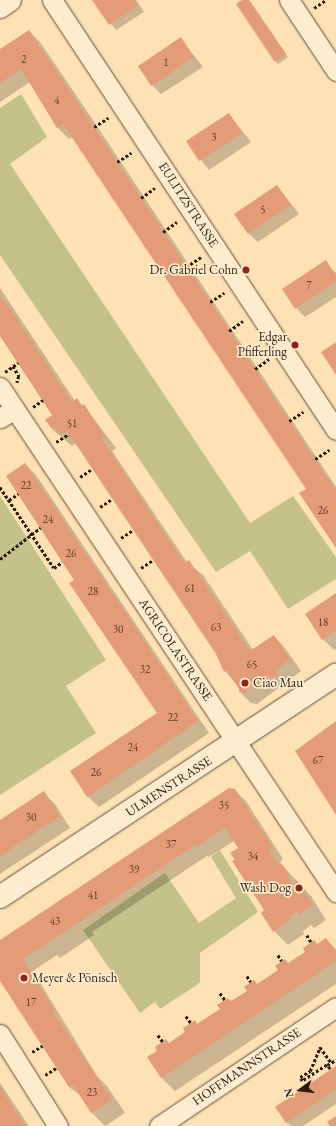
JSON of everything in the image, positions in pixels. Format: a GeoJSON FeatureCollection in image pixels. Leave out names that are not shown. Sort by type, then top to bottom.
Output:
{"type":"FeatureCollection","features":[{"type":"Feature","properties":{"kind":"street"},"geometry":{"type":"LineString","coordinates":[[0,7],[10,0]]}},
{"type":"Feature","properties":{"kind":"street","name":"EULITZSTRASSE"},"geometry":{"type":"LineString","coordinates":[[52,0],[336,430]]}},
{"type":"Feature","properties":{"kind":"street"},"geometry":{"type":"LineString","coordinates":[[289,0],[336,71]]}},
{"type":"Feature","properties":{"kind":"street","name":"AGRICOLASTRASSE"},"geometry":{"type":"LineString","coordinates":[[8,380],[16,411],[336,892]]}},
{"type":"Feature","properties":{"kind":"street","name":"ULMENSTRASSE"},"geometry":{"type":"LineString","coordinates":[[0,897],[236,743],[336,675]]}},
{"type":"Feature","properties":{"kind":"street","name":"HOFFMANNSTRASSE"},"geometry":{"type":"LineString","coordinates":[[159,1126],[336,1007]]}},
{"type":"Feature","properties":{"kind":"street"},"geometry":{"type":"LineString","coordinates":[[0,1034],[58,1126]]}},
{"type":"Feature","properties":{"kind":"path"},"geometry":{"type":"LineString","coordinates":[[314,8],[326,0]]}},
{"type":"Feature","properties":{"kind":"path"},"geometry":{"type":"LineString","coordinates":[[94,127],[108,118]]}},
{"type":"Feature","properties":{"kind":"path"},"geometry":{"type":"LineString","coordinates":[[117,162],[131,153]]}},
{"type":"Feature","properties":{"kind":"path"},"geometry":{"type":"LineString","coordinates":[[141,198],[155,188]]}},
{"type":"Feature","properties":{"kind":"path"},"geometry":{"type":"LineString","coordinates":[[163,232],[177,222]]}},
{"type":"Feature","properties":{"kind":"path"},"geometry":{"type":"LineString","coordinates":[[186,267],[201,257]]}},
{"type":"Feature","properties":{"kind":"path"},"geometry":{"type":"LineString","coordinates":[[210,302],[224,292]]}},
{"type":"Feature","properties":{"kind":"path"},"geometry":{"type":"LineString","coordinates":[[229,331],[243,321]]}},
{"type":"Feature","properties":{"kind":"path"},"geometry":{"type":"LineString","coordinates":[[255,369],[269,360]]}},
{"type":"Feature","properties":{"kind":"path"},"geometry":{"type":"LineString","coordinates":[[8,380],[13,366],[18,363]]}},
{"type":"Feature","properties":{"kind":"path"},"geometry":{"type":"LineString","coordinates":[[8,380],[19,376],[13,366]]}},
{"type":"Feature","properties":{"kind":"path"},"geometry":{"type":"LineString","coordinates":[[16,411],[43,400]]}},
{"type":"Feature","properties":{"kind":"path"},"geometry":{"type":"LineString","coordinates":[[289,421],[303,412]]}},
{"type":"Feature","properties":{"kind":"path"},"geometry":{"type":"LineString","coordinates":[[56,442],[69,434]]}},
{"type":"Feature","properties":{"kind":"path"},"geometry":{"type":"LineString","coordinates":[[315,459],[329,450]]}},
{"type":"Feature","properties":{"kind":"path"},"geometry":{"type":"LineString","coordinates":[[80,477],[92,469]]}},
{"type":"Feature","properties":{"kind":"path"},"geometry":{"type":"LineString","coordinates":[[0,487],[54,568],[62,562]]}},
{"type":"Feature","properties":{"kind":"path"},"geometry":{"type":"LineString","coordinates":[[9,500],[18,494]]}},
{"type":"Feature","properties":{"kind":"path"},"geometry":{"type":"LineString","coordinates":[[100,507],[112,499]]}},
{"type":"Feature","properties":{"kind":"path"},"geometry":{"type":"LineString","coordinates":[[0,559],[40,528]]}},
{"type":"Feature","properties":{"kind":"path"},"geometry":{"type":"LineString","coordinates":[[121,538],[133,530]]}},
{"type":"Feature","properties":{"kind":"path"},"geometry":{"type":"LineString","coordinates":[[141,568],[153,560]]}},
{"type":"Feature","properties":{"kind":"path"},"geometry":{"type":"LineString","coordinates":[[307,935],[311,942]]}},
{"type":"Feature","properties":{"kind":"path"},"geometry":{"type":"LineString","coordinates":[[278,955],[282,961]]}},
{"type":"Feature","properties":{"kind":"path"},"geometry":{"type":"LineString","coordinates":[[247,976],[251,982]]}},
{"type":"Feature","properties":{"kind":"path"},"geometry":{"type":"LineString","coordinates":[[220,993],[225,1000]]}},
{"type":"Feature","properties":{"kind":"path"},"geometry":{"type":"LineString","coordinates":[[186,1016],[191,1023]]}},
{"type":"Feature","properties":{"kind":"path"},"geometry":{"type":"LineString","coordinates":[[158,1035],[163,1042]]}},
{"type":"Feature","properties":{"kind":"path"},"geometry":{"type":"LineString","coordinates":[[27,1055],[42,1046]]}},
{"type":"Feature","properties":{"kind":"path"},"geometry":{"type":"LineString","coordinates":[[331,1062],[320,1047],[310,1071],[300,1077],[302,1081],[336,1060]]}},
{"type":"Feature","properties":{"kind":"path"},"geometry":{"type":"LineString","coordinates":[[327,1065],[330,1069]]}},
{"type":"Feature","properties":{"kind":"path"},"geometry":{"type":"LineString","coordinates":[[41,1078],[56,1068]]}},
{"type":"Feature","properties":{"kind":"shaded area"},"geometry":{"type":"Polygon","coordinates":[[[21,94],[47,137],[10,164],[250,523],[293,496],[336,557],[336,579],[288,609],[250,551],[216,572],[0,255],[0,108],[21,94]]]}},
{"type":"Feature","properties":{"kind":"shaded area"},"geometry":{"type":"Polygon","coordinates":[[[0,496],[106,660],[66,686],[96,733],[0,795],[0,496]]]}},
{"type":"Feature","properties":{"kind":"shaded area"},"geometry":{"type":"Polygon","coordinates":[[[220,850],[258,912],[200,953],[200,982],[197,985],[160,1009],[155,1002],[140,1013],[83,930],[165,873],[199,923],[236,898],[211,857],[220,850]]]}},
{"type":"Feature","properties":{"kind":"building"},"geometry":{"type":"Polygon","coordinates":[[[92,0],[135,0],[138,5],[109,25],[92,0]]]}},
{"type":"Feature","properties":{"kind":"building"},"geometry":{"type":"Polygon","coordinates":[[[242,0],[249,0],[286,54],[274,61],[236,4],[242,0]]]}},
{"type":"Feature","properties":{"kind":"building"},"geometry":{"type":"Polygon","coordinates":[[[29,30],[336,491],[336,548],[299,493],[306,489],[63,124],[57,128],[21,69],[0,83],[0,49],[29,30]]]}},
{"type":"Feature","properties":{"kind":"building"},"geometry":{"type":"Polygon","coordinates":[[[181,37],[194,57],[151,86],[138,66],[181,37]]]}},
{"type":"Feature","properties":{"kind":"building"},"geometry":{"type":"Polygon","coordinates":[[[229,113],[242,133],[199,161],[186,141],[229,113]]]}},
{"type":"Feature","properties":{"kind":"building"},"geometry":{"type":"Polygon","coordinates":[[[277,185],[291,205],[248,234],[234,214],[277,185]]]}},
{"type":"Feature","properties":{"kind":"building"},"geometry":{"type":"Polygon","coordinates":[[[326,260],[336,276],[336,282],[295,309],[282,289],[326,260]]]}},
{"type":"Feature","properties":{"kind":"building"},"geometry":{"type":"Polygon","coordinates":[[[0,294],[72,402],[77,398],[82,406],[84,404],[105,437],[102,439],[184,563],[189,560],[250,651],[274,635],[290,659],[275,671],[278,674],[270,679],[268,675],[246,690],[246,693],[239,692],[239,689],[227,670],[224,672],[216,654],[67,431],[60,435],[55,427],[52,429],[45,420],[52,415],[0,336],[0,294]]]}},
{"type":"Feature","properties":{"kind":"building"},"geometry":{"type":"Polygon","coordinates":[[[336,342],[336,375],[321,352],[336,342]]]}},
{"type":"Feature","properties":{"kind":"building"},"geometry":{"type":"Polygon","coordinates":[[[25,463],[198,721],[87,797],[70,771],[157,713],[69,583],[74,580],[6,476],[25,463]]]}},
{"type":"Feature","properties":{"kind":"building"},"geometry":{"type":"Polygon","coordinates":[[[336,593],[336,630],[322,640],[305,614],[336,593]]]}},
{"type":"Feature","properties":{"kind":"building"},"geometry":{"type":"Polygon","coordinates":[[[336,721],[336,815],[295,751],[336,721]]]}},
{"type":"Feature","properties":{"kind":"building"},"geometry":{"type":"Polygon","coordinates":[[[229,788],[235,789],[273,848],[269,850],[280,866],[282,864],[293,884],[297,881],[313,905],[299,915],[297,911],[290,916],[291,919],[273,932],[261,913],[264,910],[232,861],[235,860],[230,853],[238,848],[225,828],[197,847],[196,845],[23,959],[55,1011],[53,1012],[112,1099],[91,1113],[73,1085],[69,1087],[0,981],[0,940],[229,788]]]}},
{"type":"Feature","properties":{"kind":"building"},"geometry":{"type":"Polygon","coordinates":[[[44,791],[60,816],[0,856],[0,820],[44,791]]]}},
{"type":"Feature","properties":{"kind":"building"},"geometry":{"type":"Polygon","coordinates":[[[326,938],[336,952],[336,961],[161,1078],[147,1057],[157,1051],[155,1047],[166,1039],[169,1043],[185,1032],[183,1028],[195,1020],[197,1024],[220,1009],[217,1005],[228,998],[231,1001],[247,991],[244,987],[254,980],[257,984],[278,970],[275,966],[285,959],[288,963],[305,952],[303,948],[314,940],[317,944],[326,938]]]}},
{"type":"Feature","properties":{"kind":"building"},"geometry":{"type":"Polygon","coordinates":[[[336,1066],[336,1089],[286,1123],[275,1107],[336,1066]]]}},
{"type":"Feature","properties":{"kind":"building"},"geometry":{"type":"Polygon","coordinates":[[[0,1087],[19,1117],[26,1126],[0,1126],[0,1087]]]}},
{"type":"Feature","properties":{"kind":"building"},"geometry":{"type":"Polygon","coordinates":[[[336,1116],[336,1126],[330,1126],[327,1122],[336,1116]]]}},
{"type":"Feature","properties":{"kind":"place","name":"Dr. Gabriel Cohn"},"geometry":{"type":"Point","coordinates":[246,270]}},
{"type":"Feature","properties":{"kind":"place","name":"Edgar Pfifferling"},"geometry":{"type":"Point","coordinates":[295,345]}},
{"type":"Feature","properties":{"kind":"place","name":"Ciao Mau"},"geometry":{"type":"Point","coordinates":[245,683]}},
{"type":"Feature","properties":{"kind":"place","name":"Wash Dog"},"geometry":{"type":"Point","coordinates":[299,888]}},
{"type":"Feature","properties":{"kind":"place","name":"Meyer & Pönisch"},"geometry":{"type":"Point","coordinates":[24,978]}}]}
